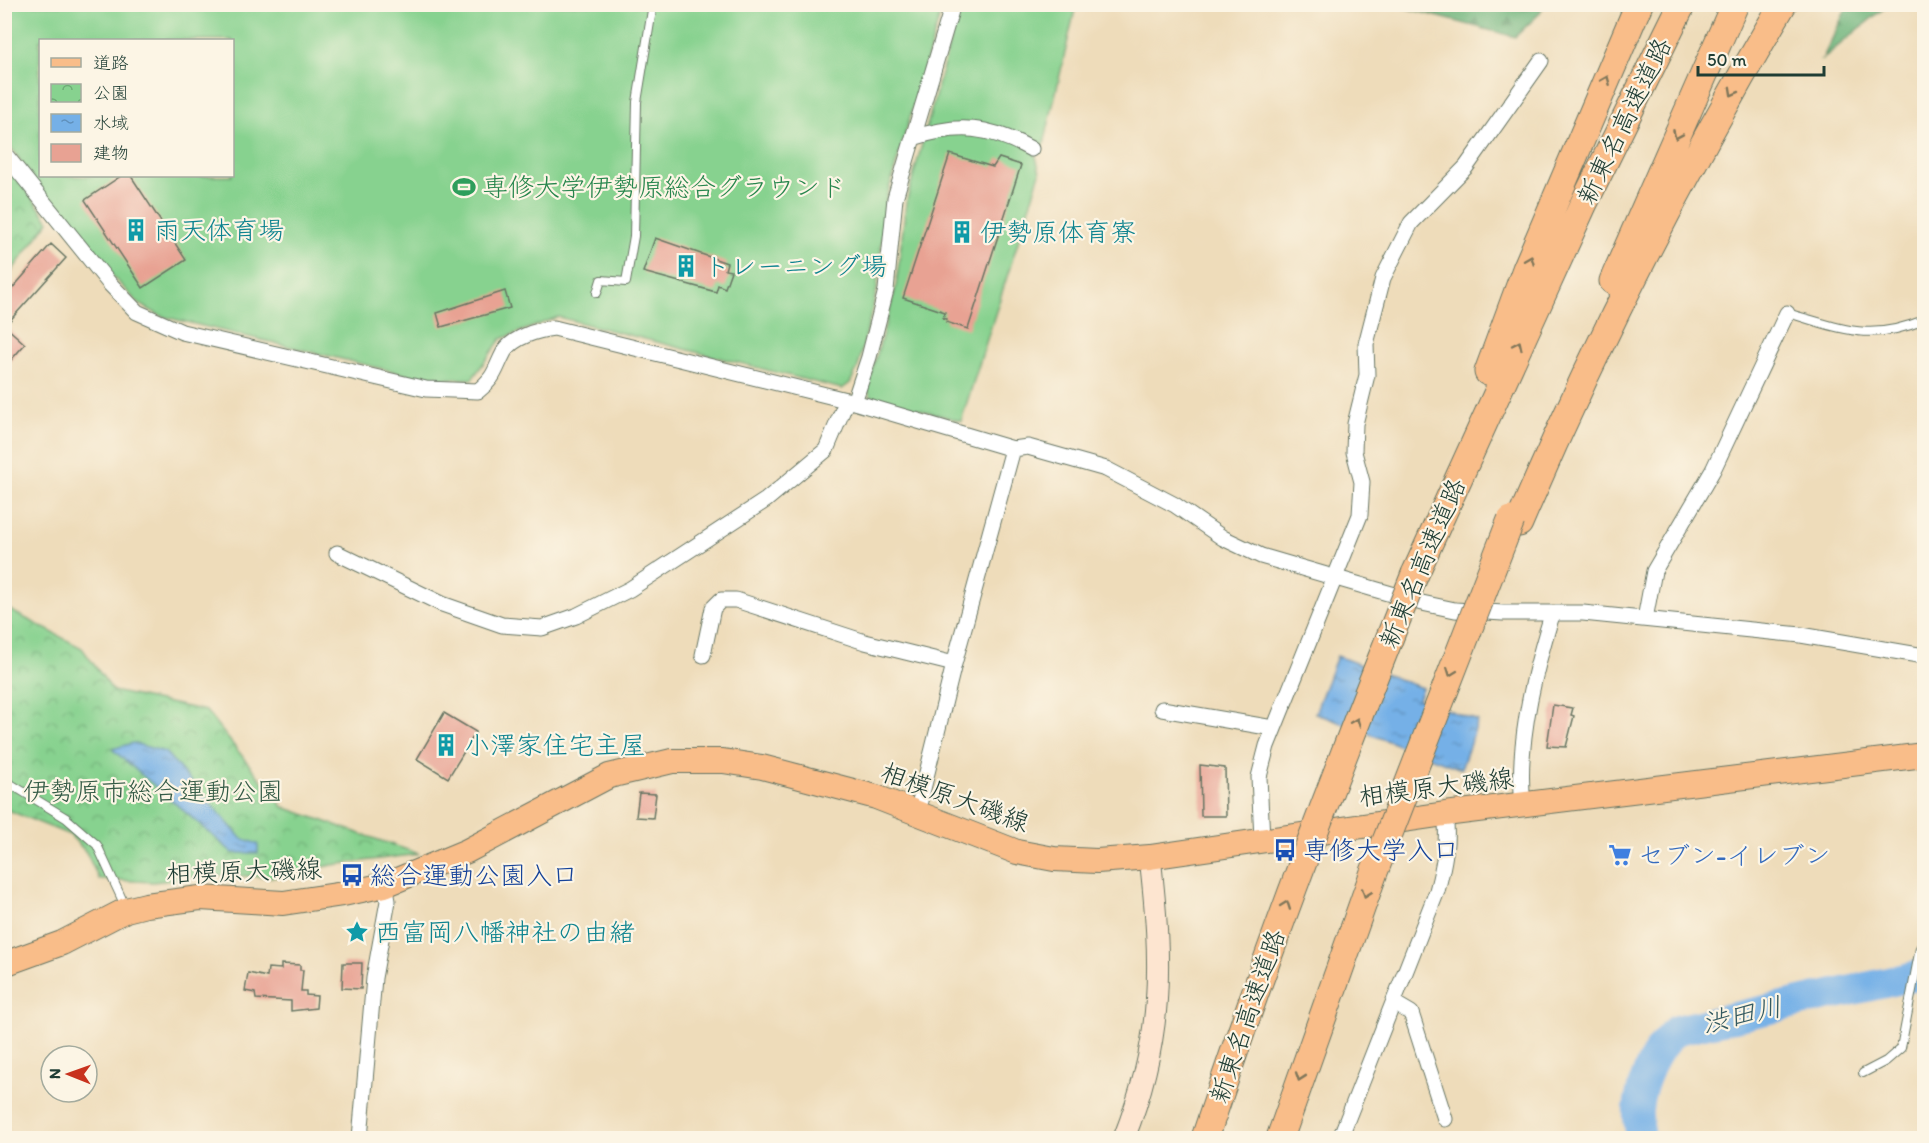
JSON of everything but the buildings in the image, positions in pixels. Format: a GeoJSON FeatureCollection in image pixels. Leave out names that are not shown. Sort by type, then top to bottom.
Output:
{"type":"FeatureCollection","features":[{"type":"Feature","properties":{"kind":"highway"},"geometry":{"type":"LineString","coordinates":[[1448,493],[1526,269],[1639,4]]}},
{"type":"Feature","properties":{"kind":"highway","name":"新東名高速道路"},"geometry":{"type":"LineString","coordinates":[[1205,1138],[1245,1019],[1327,793],[1448,493],[1584,203],[1682,4]]}},
{"type":"Feature","properties":{"kind":"highway","name":"新東名高速道路"},"geometry":{"type":"LineString","coordinates":[[1515,522],[1593,325],[1735,4]]}},
{"type":"Feature","properties":{"kind":"highway"},"geometry":{"type":"LineString","coordinates":[[1280,1138],[1374,872],[1461,645],[1515,522],[1622,297],[1783,4]]}},
{"type":"Feature","properties":{"kind":"main road","name":"相模原大磯線"},"geometry":{"type":"LineString","coordinates":[[4,964],[62,943],[126,910],[161,902],[200,898],[283,903],[385,885],[467,851],[609,776],[672,761],[723,760],[762,767],[865,794],[1017,852],[1054,859],[1097,861],[1150,856],[1262,838],[1523,804],[1924,755]]}},
{"type":"Feature","properties":{"kind":"main road"},"geometry":{"type":"LineString","coordinates":[[1124,1138],[1145,1078],[1155,1030],[1159,976],[1150,856]]}},
{"type":"Feature","properties":{"kind":"street"},"geometry":{"type":"LineString","coordinates":[[337,553],[442,604],[502,626],[542,628],[576,616],[630,589],[766,500],[826,450],[869,357],[886,290],[895,198],[952,4]]}},
{"type":"Feature","properties":{"kind":"street"},"geometry":{"type":"LineString","coordinates":[[1262,838],[1259,777],[1273,728],[1361,507],[1362,482],[1354,453],[1355,424],[1367,375],[1366,344],[1386,271],[1411,223],[1466,167],[1541,61]]}},
{"type":"Feature","properties":{"kind":"street"},"geometry":{"type":"LineString","coordinates":[[913,138],[951,127],[985,130],[1009,137],[1031,149]]}},
{"type":"Feature","properties":{"kind":"street"},"geometry":{"type":"LineString","coordinates":[[4,153],[109,283],[137,312],[182,332],[426,389],[478,391],[493,379],[505,351],[511,344],[538,330],[554,328],[850,401],[1013,449],[1028,447],[1106,470],[1175,505],[1223,538],[1261,556],[1422,603],[1455,610],[1552,615],[1583,613],[1801,635],[1924,656]]}},
{"type":"Feature","properties":{"kind":"street"},"geometry":{"type":"LineString","coordinates":[[1645,619],[1654,571],[1713,470],[1787,314]]}},
{"type":"Feature","properties":{"kind":"street"},"geometry":{"type":"LineString","coordinates":[[917,813],[954,664],[1013,449]]}},
{"type":"Feature","properties":{"kind":"street"},"geometry":{"type":"LineString","coordinates":[[703,655],[713,608],[721,600],[736,600],[866,642],[954,664]]}},
{"type":"Feature","properties":{"kind":"street"},"geometry":{"type":"LineString","coordinates":[[1523,804],[1520,776],[1523,753],[1537,667],[1552,615]]}},
{"type":"Feature","properties":{"kind":"street"},"geometry":{"type":"LineString","coordinates":[[1171,705],[1273,728]]}},
{"type":"Feature","properties":{"kind":"street"},"geometry":{"type":"LineString","coordinates":[[1341,1138],[1437,891],[1445,862],[1447,832],[1445,814]]}},
{"type":"Feature","properties":{"kind":"street"},"geometry":{"type":"LineString","coordinates":[[360,1138],[374,978],[388,901],[385,885]]}},
{"type":"Feature","properties":{"kind":"street"},"geometry":{"type":"LineString","coordinates":[[1394,1002],[1411,1013],[1446,1119]]}},
{"type":"Feature","properties":{"kind":"lane"},"geometry":{"type":"LineString","coordinates":[[597,293],[601,280],[626,282],[634,236],[637,102],[653,4]]}},
{"type":"Feature","properties":{"kind":"lane"},"geometry":{"type":"LineString","coordinates":[[1787,314],[1860,333],[1897,331],[1924,320]]}},
{"type":"Feature","properties":{"kind":"lane"},"geometry":{"type":"LineString","coordinates":[[4,780],[66,818],[97,845],[126,910]]}},
{"type":"Feature","properties":{"kind":"lane"},"geometry":{"type":"LineString","coordinates":[[1863,1073],[1886,1061],[1901,1048],[1920,948],[1924,943]]}},
{"type":"Feature","properties":{"kind":"green space","name":"専修大学伊勢原総合グラウンド"},"geometry":{"type":"Polygon","coordinates":[[[4,5],[943,5],[886,199],[877,289],[858,367],[850,383],[842,389],[558,317],[501,339],[472,379],[421,378],[161,316],[139,304],[54,208],[5,139],[4,5]]]}},
{"type":"Feature","properties":{"kind":"green space","name":"専修大学伊勢原総合グラウンド"},"geometry":{"type":"Polygon","coordinates":[[[960,5],[1076,5],[1044,144],[1034,149],[1040,173],[961,421],[871,396],[867,389],[896,287],[906,203],[960,5]]]}},
{"type":"Feature","properties":{"kind":"green space"},"geometry":{"type":"Polygon","coordinates":[[[1394,5],[1544,5],[1539,14],[1515,37],[1394,5]]]}},
{"type":"Feature","properties":{"kind":"green space"},"geometry":{"type":"Polygon","coordinates":[[[1848,5],[1888,5],[1823,59],[1848,5]]]}},
{"type":"Feature","properties":{"kind":"green space"},"geometry":{"type":"Polygon","coordinates":[[[5,161],[49,221],[5,280],[5,161]]]}},
{"type":"Feature","properties":{"kind":"green space","name":"伊勢原市総合運動公園"},"geometry":{"type":"Polygon","coordinates":[[[4,607],[82,648],[113,691],[206,711],[283,807],[419,854],[332,865],[279,877],[215,875],[153,882],[99,879],[86,852],[70,835],[5,809],[4,607]]]}},
{"type":"Feature","properties":{"kind":"water"},"geometry":{"type":"Polygon","coordinates":[[[1337,656],[1422,688],[1418,699],[1478,721],[1461,769],[1315,713],[1337,656]]]}},
{"type":"Feature","properties":{"kind":"water"},"geometry":{"type":"Polygon","coordinates":[[[133,743],[165,752],[241,838],[258,844],[258,853],[233,853],[112,749],[133,743]]]}},
{"type":"Feature","properties":{"kind":"waterway","name":"渋田川"},"geometry":{"type":"LineString","coordinates":[[1641,1138],[1638,1110],[1642,1089],[1656,1055],[1677,1030],[1924,974]]}},
{"type":"Feature","properties":{"kind":"place","name":"専修大学伊勢原総合グラウンド"},"geometry":{"type":"Point","coordinates":[464,187]}},
{"type":"Feature","properties":{"kind":"place","name":"雨天体育場"},"geometry":{"type":"Point","coordinates":[136,230]}},
{"type":"Feature","properties":{"kind":"place","name":"伊勢原体育寮"},"geometry":{"type":"Point","coordinates":[962,232]}},
{"type":"Feature","properties":{"kind":"place","name":"トレーニング場"},"geometry":{"type":"Point","coordinates":[686,266]}},
{"type":"Feature","properties":{"kind":"place","name":"小澤家住宅主屋"},"geometry":{"type":"Point","coordinates":[446,745]}},
{"type":"Feature","properties":{"kind":"place","name":"専修大学入口"},"geometry":{"type":"Point","coordinates":[1285,850]}},
{"type":"Feature","properties":{"kind":"place","name":"セブン-イレブン"},"geometry":{"type":"Point","coordinates":[1620,855]}},
{"type":"Feature","properties":{"kind":"place","name":"総合運動公園入口"},"geometry":{"type":"Point","coordinates":[352,875]}},
{"type":"Feature","properties":{"kind":"place","name":"西富岡八幡神社の由緒"},"geometry":{"type":"Point","coordinates":[357,932]}}]}
